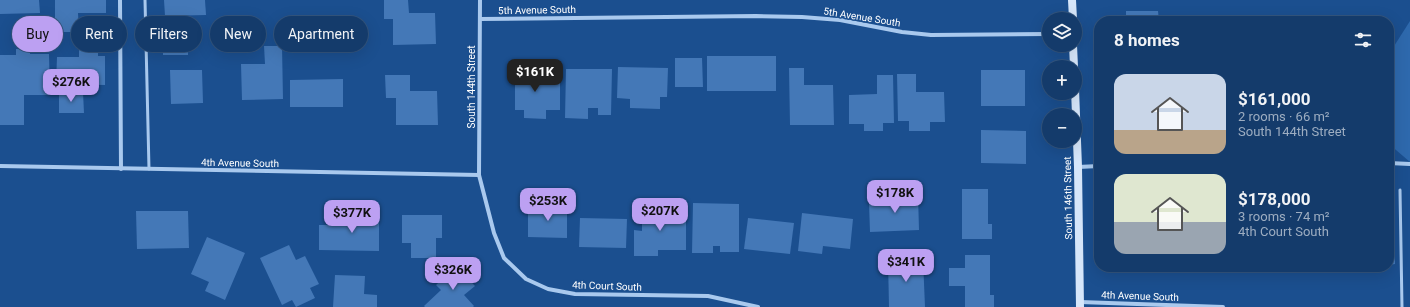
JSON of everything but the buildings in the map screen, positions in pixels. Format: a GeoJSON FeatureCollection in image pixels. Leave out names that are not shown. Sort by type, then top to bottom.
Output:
{"type":"FeatureCollection","features":[{"type":"Feature","properties":{"kind":"street"},"geometry":{"type":"LineString","coordinates":[[120,0],[121,169]]}},
{"type":"Feature","properties":{"kind":"street","name":"South 144th Street"},"geometry":{"type":"LineString","coordinates":[[479,175],[480,0]]}},
{"type":"Feature","properties":{"kind":"street"},"geometry":{"type":"LineString","coordinates":[[1072,0],[1073,12]]}},
{"type":"Feature","properties":{"kind":"street","name":"5th Avenue South"},"geometry":{"type":"LineString","coordinates":[[480,18],[802,17],[840,20],[902,32],[931,35],[1042,34]]}},
{"type":"Feature","properties":{"kind":"street","name":"South 146th Street"},"geometry":{"type":"LineString","coordinates":[[1075,100],[1080,304]]}},
{"type":"Feature","properties":{"kind":"street"},"geometry":{"type":"LineString","coordinates":[[1394,164],[1410,164]]}},
{"type":"Feature","properties":{"kind":"street","name":"4th Avenue South"},"geometry":{"type":"LineString","coordinates":[[0,166],[479,175]]}},
{"type":"Feature","properties":{"kind":"street"},"geometry":{"type":"LineString","coordinates":[[1078,167],[1094,166]]}},
{"type":"Feature","properties":{"kind":"street","name":"4th Court South"},"geometry":{"type":"LineString","coordinates":[[479,175],[494,233],[504,258],[526,279],[542,287],[575,294],[708,296],[758,307]]}},
{"type":"Feature","properties":{"kind":"street","name":"4th Avenue South"},"geometry":{"type":"LineString","coordinates":[[1080,304],[1223,307]]}},
{"type":"Feature","properties":{"kind":"lane"},"geometry":{"type":"LineString","coordinates":[[145,0],[149,169]]}},
{"type":"Feature","properties":{"kind":"lane"},"geometry":{"type":"LineString","coordinates":[[1400,190],[1402,307]]}},
{"type":"Feature","properties":{"kind":"shaded area"},"geometry":{"type":"Polygon","coordinates":[[[1410,21],[1410,162],[1394,148],[1394,46],[1410,21]]]}}]}
